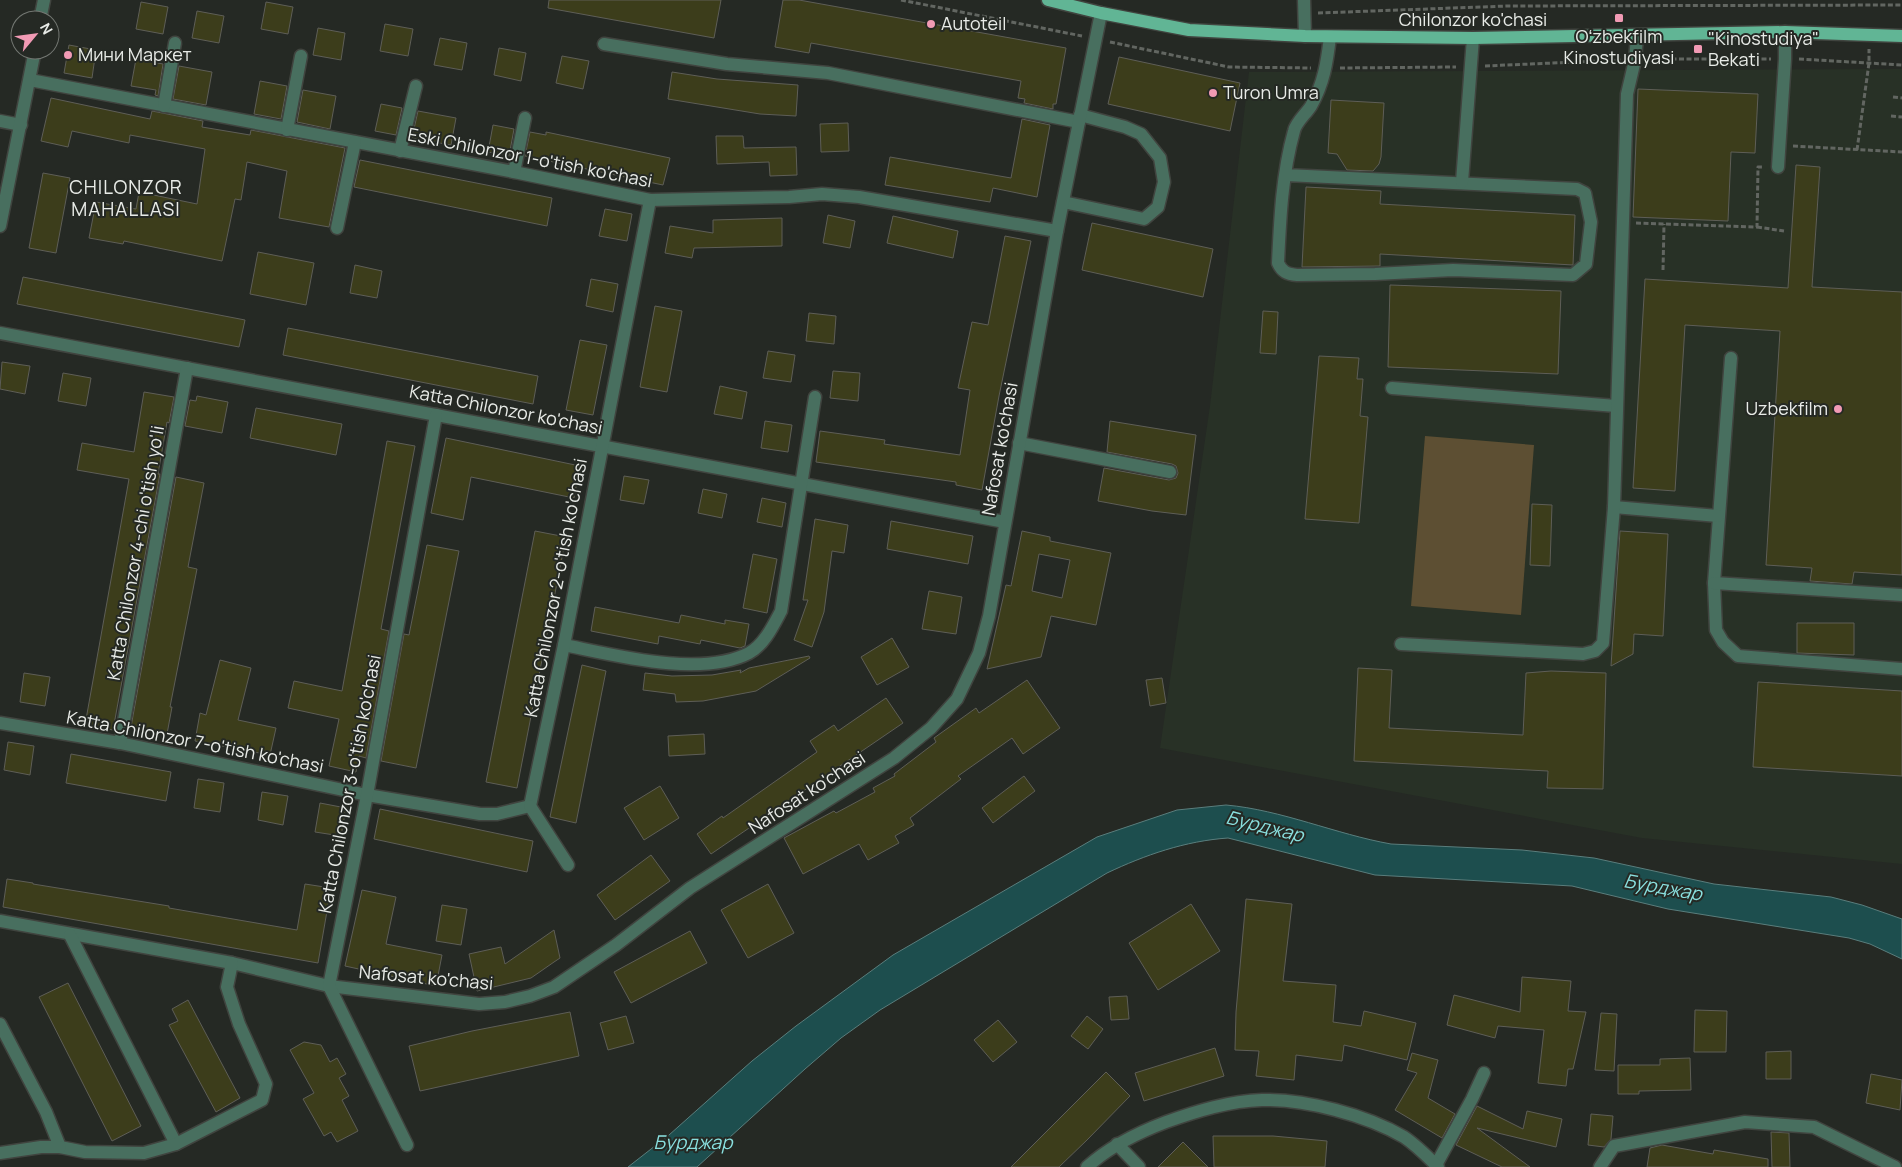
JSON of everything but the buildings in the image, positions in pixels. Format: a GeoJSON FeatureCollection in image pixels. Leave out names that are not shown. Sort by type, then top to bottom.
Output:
{"type":"FeatureCollection","features":[{"type":"Feature","properties":{"kind":"main road","name":"Chilonzor ko'chasi"},"geometry":{"type":"LineString","coordinates":[[1055,1],[1101,13],[1189,30],[1304,36],[1473,38],[1785,32],[1902,36]]}},
{"type":"Feature","properties":{"kind":"street"},"geometry":{"type":"LineString","coordinates":[[1304,6],[1304,36]]}},
{"type":"Feature","properties":{"kind":"street","name":"Nafosat ko'chasi"},"geometry":{"type":"LineString","coordinates":[[0,921],[232,963],[329,986],[479,1004],[505,1002],[530,996],[554,987],[616,945],[690,888],[894,758],[931,728],[957,698],[979,653],[989,616],[1057,231],[1101,13]]}},
{"type":"Feature","properties":{"kind":"street"},"geometry":{"type":"LineString","coordinates":[[1778,167],[1785,32]]}},
{"type":"Feature","properties":{"kind":"street"},"geometry":{"type":"LineString","coordinates":[[1401,644],[1583,654],[1594,651],[1603,643],[1614,507],[1627,94],[1635,60],[1637,36]]}},
{"type":"Feature","properties":{"kind":"street"},"geometry":{"type":"LineString","coordinates":[[1286,175],[1577,189],[1585,193],[1591,222],[1586,264],[1573,275],[1453,270],[1297,275],[1288,274],[1281,270],[1278,263],[1281,205],[1286,175],[1294,128],[1310,108],[1321,87],[1327,68],[1330,37]]}},
{"type":"Feature","properties":{"kind":"street"},"geometry":{"type":"LineString","coordinates":[[1462,182],[1473,38]]}},
{"type":"Feature","properties":{"kind":"street"},"geometry":{"type":"LineString","coordinates":[[164,106],[175,43]]}},
{"type":"Feature","properties":{"kind":"street"},"geometry":{"type":"LineString","coordinates":[[604,44],[727,64],[828,73],[1125,127],[1141,134],[1160,158],[1164,182],[1158,208],[1144,218],[1063,202]]}},
{"type":"Feature","properties":{"kind":"street"},"geometry":{"type":"LineString","coordinates":[[287,130],[301,56]]}},
{"type":"Feature","properties":{"kind":"street"},"geometry":{"type":"LineString","coordinates":[[0,226],[33,60]]}},
{"type":"Feature","properties":{"kind":"street","name":"Eski Chilonzor 1-o'tish ko'chasi"},"geometry":{"type":"LineString","coordinates":[[30,80],[514,172],[650,200],[789,197],[822,194],[859,196],[1057,231]]}},
{"type":"Feature","properties":{"kind":"street"},"geometry":{"type":"LineString","coordinates":[[400,151],[416,86]]}},
{"type":"Feature","properties":{"kind":"street"},"geometry":{"type":"LineString","coordinates":[[514,172],[525,118]]}},
{"type":"Feature","properties":{"kind":"street"},"geometry":{"type":"LineString","coordinates":[[0,121],[21,125]]}},
{"type":"Feature","properties":{"kind":"street"},"geometry":{"type":"LineString","coordinates":[[337,228],[355,142]]}},
{"type":"Feature","properties":{"kind":"street","name":"Katta Chilonzor 2-o'tish ko'chasi"},"geometry":{"type":"LineString","coordinates":[[530,806],[564,645],[650,200]]}},
{"type":"Feature","properties":{"kind":"street","name":"Katta Chilonzor ko'chasi"},"geometry":{"type":"LineString","coordinates":[[0,333],[1005,522]]}},
{"type":"Feature","properties":{"kind":"street"},"geometry":{"type":"LineString","coordinates":[[1731,358],[1714,583],[1716,630],[1722,642],[1738,656],[1902,669]]}},
{"type":"Feature","properties":{"kind":"street","name":"Katta Chilonzor 4-chi o'tish yo'li"},"geometry":{"type":"LineString","coordinates":[[120,743],[187,368]]}},
{"type":"Feature","properties":{"kind":"street"},"geometry":{"type":"LineString","coordinates":[[1392,388],[1616,406]]}},
{"type":"Feature","properties":{"kind":"street"},"geometry":{"type":"LineString","coordinates":[[564,645],[646,661],[670,663],[725,662],[750,652],[770,632],[781,611],[815,397]]}},
{"type":"Feature","properties":{"kind":"street","name":"Katta Chilonzor 3-o'tish ko'chasi"},"geometry":{"type":"LineString","coordinates":[[329,986],[367,796],[436,415]]}},
{"type":"Feature","properties":{"kind":"street"},"geometry":{"type":"LineString","coordinates":[[1019,443],[1170,472]]}},
{"type":"Feature","properties":{"kind":"street"},"geometry":{"type":"LineString","coordinates":[[1614,507],[1718,516]]}},
{"type":"Feature","properties":{"kind":"street"},"geometry":{"type":"LineString","coordinates":[[1714,583],[1902,595]]}},
{"type":"Feature","properties":{"kind":"street","name":"Katta Chilonzor 7-o'tish ko'chasi"},"geometry":{"type":"LineString","coordinates":[[0,722],[120,743],[367,796],[480,814],[498,814],[530,806]]}},
{"type":"Feature","properties":{"kind":"street"},"geometry":{"type":"LineString","coordinates":[[530,806],[568,865]]}},
{"type":"Feature","properties":{"kind":"street"},"geometry":{"type":"LineString","coordinates":[[70,935],[176,1144]]}},
{"type":"Feature","properties":{"kind":"street"},"geometry":{"type":"LineString","coordinates":[[0,1153],[41,1147],[60,1147],[86,1152],[144,1153],[176,1144],[262,1100],[266,1084],[239,1024],[227,987],[232,963]]}},
{"type":"Feature","properties":{"kind":"street"},"geometry":{"type":"LineString","coordinates":[[329,986],[407,1145]]}},
{"type":"Feature","properties":{"kind":"street"},"geometry":{"type":"LineString","coordinates":[[0,1024],[46,1112],[60,1147]]}},
{"type":"Feature","properties":{"kind":"street"},"geometry":{"type":"LineString","coordinates":[[1087,1167],[1117,1144],[1152,1128],[1207,1109],[1244,1102],[1281,1101],[1318,1107],[1373,1122],[1406,1138],[1437,1166],[1484,1073]]}},
{"type":"Feature","properties":{"kind":"street"},"geometry":{"type":"LineString","coordinates":[[1600,1167],[1614,1146],[1745,1122],[1814,1127],[1895,1167]]}},
{"type":"Feature","properties":{"kind":"street"},"geometry":{"type":"LineString","coordinates":[[1117,1144],[1139,1167]]}},
{"type":"Feature","properties":{"kind":"path"},"geometry":{"type":"LineString","coordinates":[[1304,6],[1902,6]]}},
{"type":"Feature","properties":{"kind":"path"},"geometry":{"type":"LineString","coordinates":[[1857,150],[1869,63],[1869,34]]}},
{"type":"Feature","properties":{"kind":"path"},"geometry":{"type":"LineString","coordinates":[[1893,97],[1902,98]]}},
{"type":"Feature","properties":{"kind":"path"},"geometry":{"type":"LineString","coordinates":[[1892,116],[1902,117]]}},
{"type":"Feature","properties":{"kind":"path"},"geometry":{"type":"LineString","coordinates":[[1778,146],[1902,152]]}},
{"type":"Feature","properties":{"kind":"path"},"geometry":{"type":"LineString","coordinates":[[1757,227],[1758,168],[1778,167]]}},
{"type":"Feature","properties":{"kind":"path"},"geometry":{"type":"LineString","coordinates":[[1622,223],[1757,227],[1784,231]]}},
{"type":"Feature","properties":{"kind":"path"},"geometry":{"type":"LineString","coordinates":[[1663,270],[1664,224]]}},
{"type":"Feature","properties":{"kind":"shaded area"},"geometry":{"type":"Polygon","coordinates":[[[1902,69],[1902,864],[1642,838],[1160,748],[1210,406],[1249,72],[1902,69]]]}},
{"type":"Feature","properties":{"kind":"shaded area"},"geometry":{"type":"Polygon","coordinates":[[[1425,436],[1534,445],[1521,615],[1411,606],[1425,436]]]}},
{"type":"Feature","properties":{"kind":"water","name":"Бурджар"},"geometry":{"type":"Polygon","coordinates":[[[1226,805],[1268,812],[1391,844],[1522,850],[1594,858],[1714,884],[1831,897],[1862,905],[1902,919],[1902,959],[1870,944],[1849,938],[1668,909],[1572,886],[1375,875],[1228,838],[1196,842],[1136,860],[1107,873],[880,1010],[841,1038],[697,1167],[628,1167],[669,1135],[752,1061],[796,1026],[893,955],[1097,837],[1177,810],[1226,805]]]}},
{"type":"Feature","properties":{"kind":"place","name":"Oʻzbekfilm Kinostudiyasi"},"geometry":{"type":"Point","coordinates":[1619,18]}},
{"type":"Feature","properties":{"kind":"place","name":"Autoteil"},"geometry":{"type":"Point","coordinates":[931,24]}},
{"type":"Feature","properties":{"kind":"place","name":"\"Kinostudiya\" Bekati"},"geometry":{"type":"Point","coordinates":[1698,49]}},
{"type":"Feature","properties":{"kind":"place","name":"Мини Маркет"},"geometry":{"type":"Point","coordinates":[68,55]}},
{"type":"Feature","properties":{"kind":"place","name":"Turon Umra"},"geometry":{"type":"Point","coordinates":[1213,93]}},
{"type":"Feature","properties":{"kind":"place","name":"Uzbekfilm"},"geometry":{"type":"Point","coordinates":[1838,409]}},
{"type":"Feature","properties":{"kind":"district","name":"CHILONZOR MAHALLASI"},"geometry":{"type":"Point","coordinates":[126,198]}}]}
